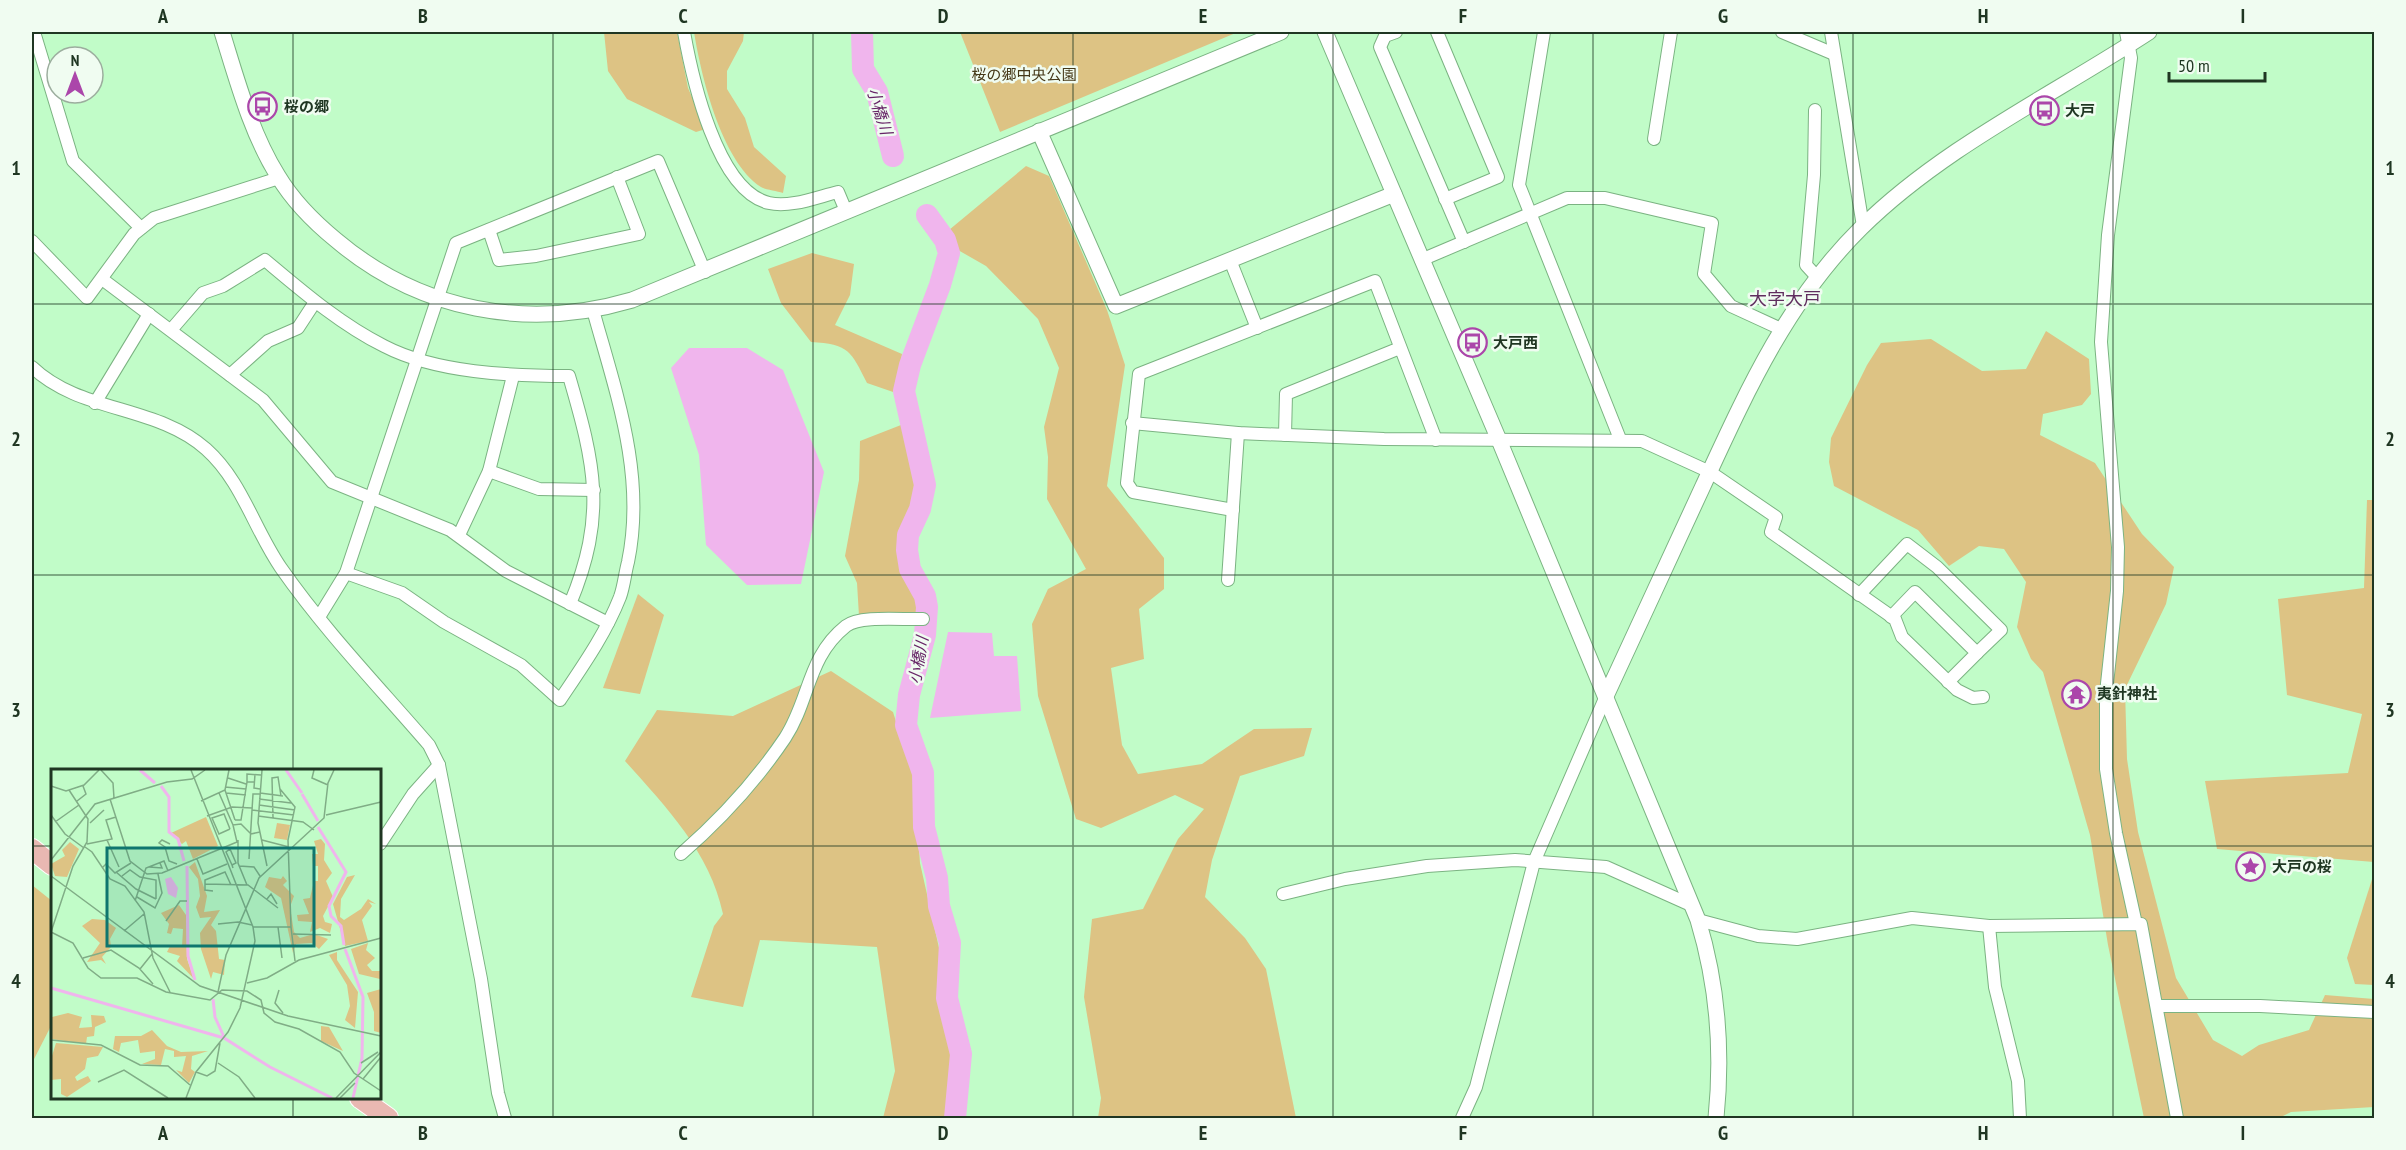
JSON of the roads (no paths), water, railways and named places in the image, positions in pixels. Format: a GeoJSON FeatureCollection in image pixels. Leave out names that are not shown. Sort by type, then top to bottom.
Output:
{"type":"FeatureCollection","features":[{"type":"Feature","properties":{"kind":"main road"},"geometry":{"type":"LineString","coordinates":[[32,849],[51,864]]}},
{"type":"Feature","properties":{"kind":"main road"},"geometry":{"type":"LineString","coordinates":[[361,1099],[388,1119]]}},
{"type":"Feature","properties":{"kind":"street"},"geometry":{"type":"LineString","coordinates":[[34,32],[73,161],[141,228]]}},
{"type":"Feature","properties":{"kind":"street"},"geometry":{"type":"LineString","coordinates":[[222,32],[256,131],[279,178],[320,226],[349,251],[401,283],[439,300],[511,315],[559,315],[593,310],[632,300],[705,272],[1039,130],[1281,32]]}},
{"type":"Feature","properties":{"kind":"street"},"geometry":{"type":"LineString","coordinates":[[684,32],[693,83],[717,149],[724,162],[752,195],[762,201],[784,204],[838,192],[846,211]]}},
{"type":"Feature","properties":{"kind":"street"},"geometry":{"type":"LineString","coordinates":[[1325,32],[1499,440],[1698,920],[1711,963],[1717,1000],[1720,1046],[1716,1119]]}},
{"type":"Feature","properties":{"kind":"street"},"geometry":{"type":"LineString","coordinates":[[1396,32],[1384,36],[1380,47],[1464,242]]}},
{"type":"Feature","properties":{"kind":"street"},"geometry":{"type":"LineString","coordinates":[[1437,32],[1498,177],[1445,199]]}},
{"type":"Feature","properties":{"kind":"street"},"geometry":{"type":"LineString","coordinates":[[1544,32],[1519,185],[1620,439]]}},
{"type":"Feature","properties":{"kind":"street"},"geometry":{"type":"LineString","coordinates":[[1654,139],[1671,32]]}},
{"type":"Feature","properties":{"kind":"street"},"geometry":{"type":"LineString","coordinates":[[1782,32],[1834,54]]}},
{"type":"Feature","properties":{"kind":"street"},"geometry":{"type":"LineString","coordinates":[[1831,32],[1863,226]]}},
{"type":"Feature","properties":{"kind":"street"},"geometry":{"type":"LineString","coordinates":[[1462,1119],[1476,1087],[1534,862],[1606,696],[1764,357],[1780,329],[1817,277],[1863,226],[1940,164],[2128,38],[2149,32]]}},
{"type":"Feature","properties":{"kind":"street"},"geometry":{"type":"LineString","coordinates":[[2128,38],[2130,71],[2108,235],[2101,342],[2118,547],[2117,591],[2106,693],[2106,769],[2116,833],[2136,924]]}},
{"type":"Feature","properties":{"kind":"street"},"geometry":{"type":"LineString","coordinates":[[1815,110],[1814,176],[1806,265],[1817,277]]}},
{"type":"Feature","properties":{"kind":"street"},"geometry":{"type":"LineString","coordinates":[[1039,130],[1116,306],[1394,194]]}},
{"type":"Feature","properties":{"kind":"street"},"geometry":{"type":"LineString","coordinates":[[319,617],[346,573],[439,300],[456,243],[658,161],[705,272]]}},
{"type":"Feature","properties":{"kind":"street"},"geometry":{"type":"LineString","coordinates":[[489,230],[499,260],[536,256],[639,234],[617,177]]}},
{"type":"Feature","properties":{"kind":"street"},"geometry":{"type":"LineString","coordinates":[[32,241],[87,298],[134,234],[154,218],[279,178]]}},
{"type":"Feature","properties":{"kind":"street"},"geometry":{"type":"LineString","coordinates":[[1421,260],[1567,198],[1605,198],[1712,223],[1704,274],[1731,306],[1780,329]]}},
{"type":"Feature","properties":{"kind":"street"},"geometry":{"type":"LineString","coordinates":[[171,330],[202,293],[223,286],[265,260],[315,302],[384,347],[454,367],[513,376],[569,376],[588,442],[594,490],[594,525],[580,580],[570,604]]}},
{"type":"Feature","properties":{"kind":"street"},"geometry":{"type":"LineString","coordinates":[[1230,260],[1257,328]]}},
{"type":"Feature","properties":{"kind":"street"},"geometry":{"type":"LineString","coordinates":[[102,279],[263,400],[332,482],[459,535],[506,571],[608,622]]}},
{"type":"Feature","properties":{"kind":"street"},"geometry":{"type":"LineString","coordinates":[[1233,510],[1133,492],[1127,483],[1139,374],[1375,281],[1436,440]]}},
{"type":"Feature","properties":{"kind":"street"},"geometry":{"type":"LineString","coordinates":[[230,375],[267,341],[298,328],[315,302]]}},
{"type":"Feature","properties":{"kind":"street"},"geometry":{"type":"LineString","coordinates":[[346,573],[402,593],[444,622],[521,665],[560,700],[600,640],[621,596],[634,534],[635,495],[629,439],[593,310]]}},
{"type":"Feature","properties":{"kind":"street"},"geometry":{"type":"LineString","coordinates":[[95,403],[149,315]]}},
{"type":"Feature","properties":{"kind":"street"},"geometry":{"type":"LineString","coordinates":[[1285,435],[1286,394],[1400,348]]}},
{"type":"Feature","properties":{"kind":"street"},"geometry":{"type":"LineString","coordinates":[[32,367],[46,381],[95,403],[171,425],[206,448],[243,497],[279,565],[319,617],[429,745],[439,765],[481,979],[492,1059],[505,1119]]}},
{"type":"Feature","properties":{"kind":"street"},"geometry":{"type":"LineString","coordinates":[[459,535],[489,471],[513,376]]}},
{"type":"Feature","properties":{"kind":"street"},"geometry":{"type":"LineString","coordinates":[[1132,423],[1285,435],[1436,440],[1620,439],[1642,441],[1710,472],[1776,517],[1771,532],[1859,596],[1895,619],[1902,638],[1948,681],[1973,698],[1983,697]]}},
{"type":"Feature","properties":{"kind":"street"},"geometry":{"type":"LineString","coordinates":[[1228,580],[1238,433]]}},
{"type":"Feature","properties":{"kind":"street"},"geometry":{"type":"LineString","coordinates":[[489,471],[539,489],[594,490]]}},
{"type":"Feature","properties":{"kind":"street"},"geometry":{"type":"LineString","coordinates":[[1859,596],[1907,544],[1937,567],[2001,630],[1948,681]]}},
{"type":"Feature","properties":{"kind":"street"},"geometry":{"type":"LineString","coordinates":[[1891,617],[1916,592],[1977,653]]}},
{"type":"Feature","properties":{"kind":"street"},"geometry":{"type":"LineString","coordinates":[[681,854],[712,827],[786,736],[819,656],[846,626],[857,621],[923,619]]}},
{"type":"Feature","properties":{"kind":"street"},"geometry":{"type":"LineString","coordinates":[[381,842],[413,794],[439,765]]}},
{"type":"Feature","properties":{"kind":"street"},"geometry":{"type":"LineString","coordinates":[[1283,894],[1345,879],[1427,866],[1492,860],[1606,867],[1691,905]]}},
{"type":"Feature","properties":{"kind":"street"},"geometry":{"type":"LineString","coordinates":[[1698,920],[1758,936],[1797,939],[1912,918],[1989,926],[2141,924],[2177,1119]]}},
{"type":"Feature","properties":{"kind":"street"},"geometry":{"type":"LineString","coordinates":[[1989,926],[1995,987],[2018,1081],[2020,1119]]}},
{"type":"Feature","properties":{"kind":"street"},"geometry":{"type":"LineString","coordinates":[[2157,1006],[2260,1006],[2374,1012]]}},
{"type":"Feature","properties":{"kind":"waterway","name":"小橋川"},"geometry":{"type":"LineString","coordinates":[[862,32],[863,69],[877,92],[893,156]]}},
{"type":"Feature","properties":{"kind":"waterway","name":"小橋川"},"geometry":{"type":"LineString","coordinates":[[927,215],[945,240],[949,253],[940,285],[910,365],[904,391],[925,485],[920,509],[908,535],[907,550],[910,569],[925,596],[927,607],[925,635],[909,695],[906,725],[923,773],[924,827],[937,878],[939,906],[950,943],[947,998],[961,1054],[955,1118]]}},
{"type":"Feature","properties":{"kind":"place","name":"桜の郷"},"geometry":{"type":"Point","coordinates":[263,107]}},
{"type":"Feature","properties":{"kind":"place","name":"大戸"},"geometry":{"type":"Point","coordinates":[2044,111]}},
{"type":"Feature","properties":{"kind":"place","name":"大戸西"},"geometry":{"type":"Point","coordinates":[1472,343]}},
{"type":"Feature","properties":{"kind":"place","name":"夷針神社"},"geometry":{"type":"Point","coordinates":[2076,694]}},
{"type":"Feature","properties":{"kind":"place","name":"大戸の桜"},"geometry":{"type":"Point","coordinates":[2251,867]}},
{"type":"Feature","properties":{"kind":"district","name":"大字大戸"},"geometry":{"type":"Point","coordinates":[1785,299]}},
{"type":"Feature","properties":{"kind":"park label","name":"桜の郷中央公園"},"geometry":{"type":"Point","coordinates":[1024,75]}}]}
